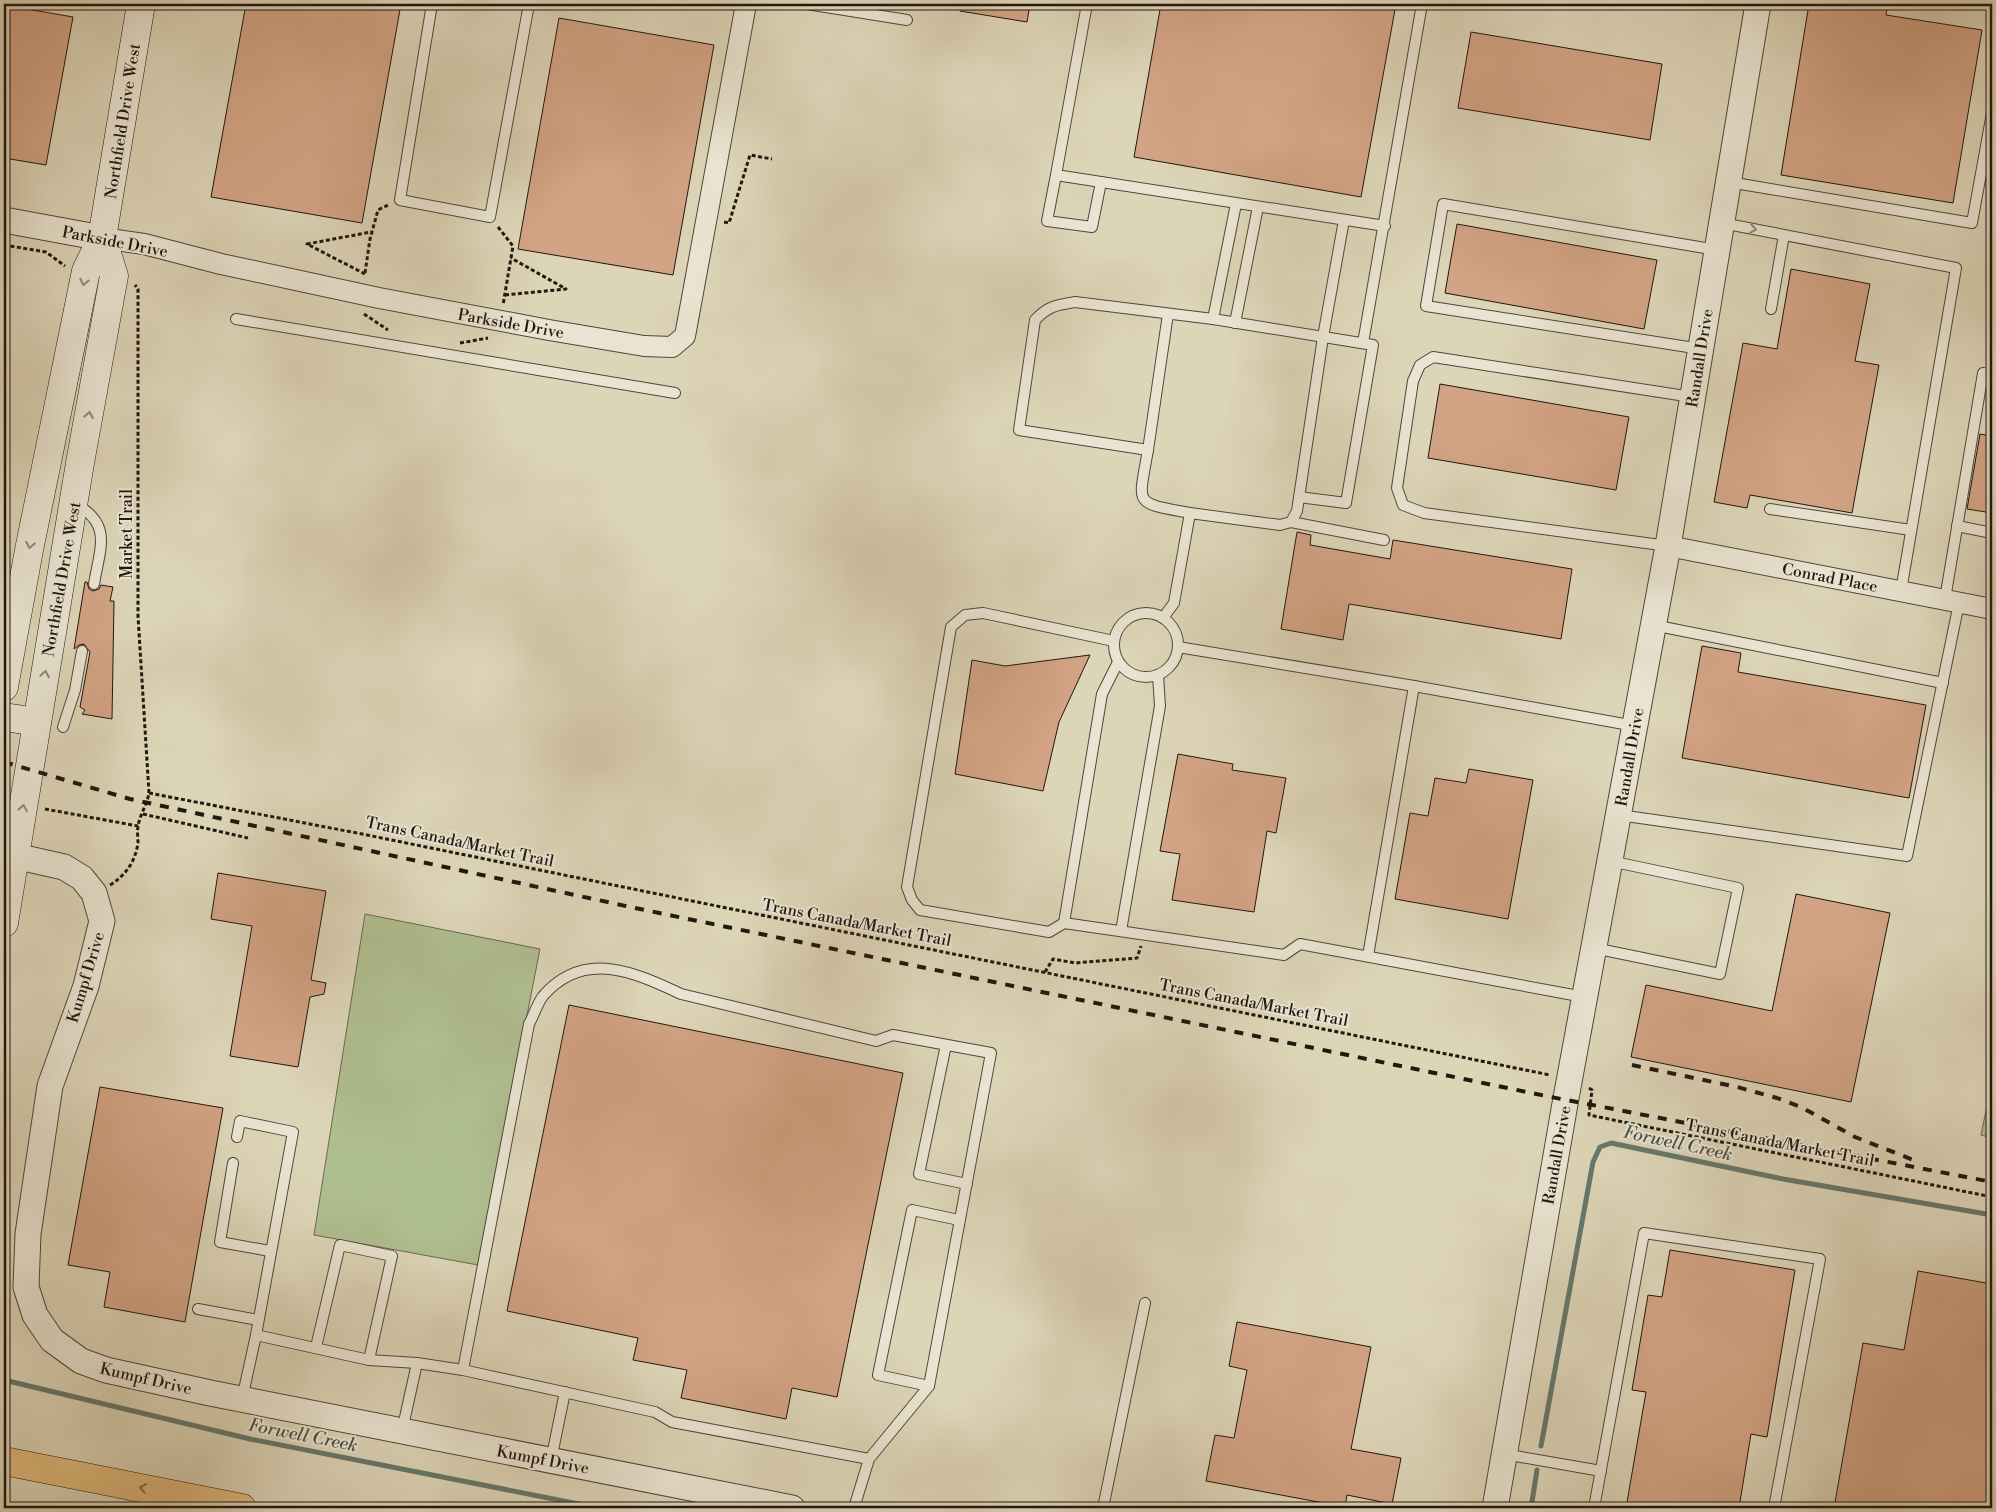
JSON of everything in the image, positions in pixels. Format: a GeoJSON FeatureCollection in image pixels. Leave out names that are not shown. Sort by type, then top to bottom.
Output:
{"type":"FeatureCollection","features":[{"type":"Feature","properties":{"kind":"highway"},"geometry":{"type":"LineString","coordinates":[[4,1453],[75,1475]]}},
{"type":"Feature","properties":{"kind":"highway"},"geometry":{"type":"LineString","coordinates":[[4,1460],[242,1508]]}},
{"type":"Feature","properties":{"kind":"main road","name":"Northfield Drive West"},"geometry":{"type":"LineString","coordinates":[[4,687],[86,271],[102,238],[141,4]]}},
{"type":"Feature","properties":{"kind":"main road","name":"Northfield Drive West"},"geometry":{"type":"LineString","coordinates":[[4,923],[15,856],[50,724],[74,502],[114,276],[102,238]]}},
{"type":"Feature","properties":{"kind":"main road"},"geometry":{"type":"LineString","coordinates":[[36,517],[53,504],[74,502]]}},
{"type":"Feature","properties":{"kind":"main road"},"geometry":{"type":"LineString","coordinates":[[4,716],[50,724]]}},
{"type":"Feature","properties":{"kind":"street","name":"Parkside Drive"},"geometry":{"type":"LineString","coordinates":[[4,220],[144,244],[230,266],[389,300],[558,332],[644,346],[672,347],[685,336],[746,4]]}},
{"type":"Feature","properties":{"kind":"street","name":"Randall Drive"},"geometry":{"type":"LineString","coordinates":[[1495,1508],[1566,1098],[1668,546],[1758,4]]}},
{"type":"Feature","properties":{"kind":"street","name":"Conrad Place"},"geometry":{"type":"LineString","coordinates":[[1668,546],[1992,609]]}},
{"type":"Feature","properties":{"kind":"street","name":"Kumpf Drive"},"geometry":{"type":"LineString","coordinates":[[15,856],[64,867],[82,878],[94,893],[102,921],[86,986],[50,1086],[28,1234],[26,1288],[35,1315],[52,1340],[81,1361],[106,1370],[242,1399],[792,1508]]}},
{"type":"Feature","properties":{"kind":"lane"},"geometry":{"type":"LineString","coordinates":[[432,4],[400,200],[490,217],[529,4]]}},
{"type":"Feature","properties":{"kind":"lane"},"geometry":{"type":"LineString","coordinates":[[807,4],[907,20]]}},
{"type":"Feature","properties":{"kind":"lane"},"geometry":{"type":"LineString","coordinates":[[1087,4],[1047,221],[1092,227],[1101,182]]}},
{"type":"Feature","properties":{"kind":"lane"},"geometry":{"type":"LineString","coordinates":[[1363,344],[1385,226],[1422,4]]}},
{"type":"Feature","properties":{"kind":"lane"},"geometry":{"type":"LineString","coordinates":[[1729,182],[1972,223],[1992,113]]}},
{"type":"Feature","properties":{"kind":"lane"},"geometry":{"type":"LineString","coordinates":[[1056,175],[1385,226]]}},
{"type":"Feature","properties":{"kind":"lane"},"geometry":{"type":"LineString","coordinates":[[1213,319],[1236,204]]}},
{"type":"Feature","properties":{"kind":"lane"},"geometry":{"type":"LineString","coordinates":[[1701,349],[1426,306],[1443,204],[1717,251]]}},
{"type":"Feature","properties":{"kind":"lane"},"geometry":{"type":"LineString","coordinates":[[1235,323],[1258,207]]}},
{"type":"Feature","properties":{"kind":"lane"},"geometry":{"type":"LineString","coordinates":[[1291,522],[1297,511],[1323,338],[1344,220]]}},
{"type":"Feature","properties":{"kind":"lane"},"geometry":{"type":"LineString","coordinates":[[1722,223],[1956,268],[1901,590]]}},
{"type":"Feature","properties":{"kind":"lane"},"geometry":{"type":"LineString","coordinates":[[1771,310],[1784,235]]}},
{"type":"Feature","properties":{"kind":"lane"},"geometry":{"type":"LineString","coordinates":[[1148,450],[1019,430],[1035,320],[1042,313],[1055,305],[1075,302],[1213,319],[1373,345],[1346,503],[1299,497]]}},
{"type":"Feature","properties":{"kind":"lane"},"geometry":{"type":"LineString","coordinates":[[1168,314],[1140,492],[1148,505],[1280,526],[1291,522],[1384,540]]}},
{"type":"Feature","properties":{"kind":"lane"},"geometry":{"type":"LineString","coordinates":[[236,319],[675,393]]}},
{"type":"Feature","properties":{"kind":"lane"},"geometry":{"type":"LineString","coordinates":[[1668,546],[1424,513],[1403,505],[1397,488],[1413,382],[1420,365],[1433,357],[1693,398]]}},
{"type":"Feature","properties":{"kind":"lane"},"geometry":{"type":"LineString","coordinates":[[1619,815],[1907,856],[1943,683],[1952,601],[1957,526],[1983,373],[1992,375]]}},
{"type":"Feature","properties":{"kind":"lane"},"geometry":{"type":"LineString","coordinates":[[74,502],[90,511],[100,526],[101,543],[94,584]]}},
{"type":"Feature","properties":{"kind":"lane"},"geometry":{"type":"LineString","coordinates":[[1770,509],[1911,530]]}},
{"type":"Feature","properties":{"kind":"lane"},"geometry":{"type":"LineString","coordinates":[[1163,618],[1174,603],[1190,513]]}},
{"type":"Feature","properties":{"kind":"lane"},"geometry":{"type":"LineString","coordinates":[[1957,526],[1992,532]]}},
{"type":"Feature","properties":{"kind":"lane"},"geometry":{"type":"LineString","coordinates":[[1114,641],[983,613],[965,615],[952,627],[907,887],[912,900],[920,910],[1048,932],[1064,923],[1284,955],[1300,944],[1586,998]]}},
{"type":"Feature","properties":{"kind":"lane"},"geometry":{"type":"LineString","coordinates":[[1140,613],[1152,613],[1163,618],[1172,626],[1177,636],[1178,647],[1172,664],[1158,675],[1148,678],[1127,672],[1118,662],[1114,652],[1117,630],[1124,621],[1140,613]]}},
{"type":"Feature","properties":{"kind":"lane"},"geometry":{"type":"LineString","coordinates":[[1653,625],[1943,683]]}},
{"type":"Feature","properties":{"kind":"lane"},"geometry":{"type":"LineString","coordinates":[[1178,647],[1414,686],[1635,726]]}},
{"type":"Feature","properties":{"kind":"lane"},"geometry":{"type":"LineString","coordinates":[[50,724],[75,690],[82,650]]}},
{"type":"Feature","properties":{"kind":"lane"},"geometry":{"type":"LineString","coordinates":[[1064,923],[1102,694],[1118,662]]}},
{"type":"Feature","properties":{"kind":"lane"},"geometry":{"type":"LineString","coordinates":[[1120,931],[1160,706],[1158,675]]}},
{"type":"Feature","properties":{"kind":"lane"},"geometry":{"type":"LineString","coordinates":[[1368,956],[1414,686]]}},
{"type":"Feature","properties":{"kind":"lane"},"geometry":{"type":"LineString","coordinates":[[1594,948],[1720,974],[1738,888],[1610,861]]}},
{"type":"Feature","properties":{"kind":"lane"},"geometry":{"type":"LineString","coordinates":[[463,1370],[529,1024],[542,998],[562,980],[592,968],[623,970],[652,980],[681,994],[876,1041],[893,1035],[991,1053],[929,1386],[869,1459],[854,1508]]}},
{"type":"Feature","properties":{"kind":"lane"},"geometry":{"type":"LineString","coordinates":[[946,1045],[919,1174],[967,1184]]}},
{"type":"Feature","properties":{"kind":"lane"},"geometry":{"type":"LineString","coordinates":[[237,1137],[240,1121],[293,1132],[256,1335],[242,1399]]}},
{"type":"Feature","properties":{"kind":"lane"},"geometry":{"type":"LineString","coordinates":[[233,1163],[220,1242],[270,1252]]}},
{"type":"Feature","properties":{"kind":"lane"},"geometry":{"type":"LineString","coordinates":[[929,1386],[878,1375],[912,1210],[959,1220]]}},
{"type":"Feature","properties":{"kind":"lane"},"geometry":{"type":"LineString","coordinates":[[1594,1508],[1644,1233],[1820,1259],[1774,1508]]}},
{"type":"Feature","properties":{"kind":"lane"},"geometry":{"type":"LineString","coordinates":[[316,1347],[340,1245],[392,1256],[369,1360]]}},
{"type":"Feature","properties":{"kind":"lane"},"geometry":{"type":"LineString","coordinates":[[1103,1508],[1145,1303]]}},
{"type":"Feature","properties":{"kind":"lane"},"geometry":{"type":"LineString","coordinates":[[198,1309],[258,1320]]}},
{"type":"Feature","properties":{"kind":"lane"},"geometry":{"type":"LineString","coordinates":[[256,1335],[369,1360],[418,1363],[463,1370],[655,1412],[672,1422],[869,1459]]}},
{"type":"Feature","properties":{"kind":"lane"},"geometry":{"type":"LineString","coordinates":[[402,1431],[418,1363]]}},
{"type":"Feature","properties":{"kind":"lane"},"geometry":{"type":"LineString","coordinates":[[551,1460],[565,1392]]}},
{"type":"Feature","properties":{"kind":"lane"},"geometry":{"type":"LineString","coordinates":[[1504,1454],[1601,1471]]}},
{"type":"Feature","properties":{"kind":"path"},"geometry":{"type":"LineString","coordinates":[[720,222],[729,223],[750,155],[772,159]]}},
{"type":"Feature","properties":{"kind":"path"},"geometry":{"type":"LineString","coordinates":[[363,280],[378,210],[400,200]]}},
{"type":"Feature","properties":{"kind":"path"},"geometry":{"type":"LineString","coordinates":[[490,217],[513,246],[503,308]]}},
{"type":"Feature","properties":{"kind":"path"},"geometry":{"type":"LineString","coordinates":[[365,274],[307,244],[372,232]]}},
{"type":"Feature","properties":{"kind":"path"},"geometry":{"type":"LineString","coordinates":[[4,245],[46,252],[67,268]]}},
{"type":"Feature","properties":{"kind":"path"},"geometry":{"type":"LineString","coordinates":[[505,295],[566,289],[511,258]]}},
{"type":"Feature","properties":{"kind":"path","name":"Market Trail"},"geometry":{"type":"LineString","coordinates":[[94,893],[122,878],[131,865],[138,843],[138,826],[149,793],[138,616],[138,289],[134,284]]}},
{"type":"Feature","properties":{"kind":"path","name":"Trans Canada/Market Trail"},"geometry":{"type":"LineString","coordinates":[[149,793],[371,836],[1554,1075]]}},
{"type":"Feature","properties":{"kind":"path"},"geometry":{"type":"LineString","coordinates":[[40,808],[138,826]]}},
{"type":"Feature","properties":{"kind":"path"},"geometry":{"type":"LineString","coordinates":[[143,814],[248,838]]}},
{"type":"Feature","properties":{"kind":"path"},"geometry":{"type":"LineString","coordinates":[[1045,972],[1053,959],[1075,963],[1136,958],[1145,935]]}},
{"type":"Feature","properties":{"kind":"path","name":"Trans Canada/Market Trail"},"geometry":{"type":"LineString","coordinates":[[1592,1090],[1589,1116],[1992,1197]]}},
{"type":"Feature","properties":{"kind":"green space"},"geometry":{"type":"Polygon","coordinates":[[[365,914],[540,949],[478,1265],[314,1235],[365,914]]]}},
{"type":"Feature","properties":{"kind":"green space"},"geometry":{"type":"Polygon","coordinates":[[[1992,1081],[1992,1138],[1981,1135],[1992,1081]]]}},
{"type":"Feature","properties":{"kind":"building"},"geometry":{"type":"Polygon","coordinates":[[[246,4],[401,4],[362,223],[211,197],[246,4]]]}},
{"type":"Feature","properties":{"kind":"building"},"geometry":{"type":"Polygon","coordinates":[[[960,4],[1030,4],[1027,22],[960,11],[960,4]]]}},
{"type":"Feature","properties":{"kind":"building"},"geometry":{"type":"Polygon","coordinates":[[[1161,4],[1396,4],[1361,197],[1134,157],[1161,4]]]}},
{"type":"Feature","properties":{"kind":"building"},"geometry":{"type":"Polygon","coordinates":[[[1809,4],[1888,4],[1886,15],[1982,30],[1953,203],[1781,175],[1809,4]]]}},
{"type":"Feature","properties":{"kind":"building"},"geometry":{"type":"Polygon","coordinates":[[[4,5],[73,17],[46,165],[4,158],[4,5]]]}},
{"type":"Feature","properties":{"kind":"building"},"geometry":{"type":"Polygon","coordinates":[[[559,18],[714,45],[673,275],[518,249],[559,18]]]}},
{"type":"Feature","properties":{"kind":"building"},"geometry":{"type":"Polygon","coordinates":[[[1471,32],[1662,64],[1650,140],[1458,108],[1471,32]]]}},
{"type":"Feature","properties":{"kind":"building"},"geometry":{"type":"Polygon","coordinates":[[[1457,224],[1657,260],[1644,329],[1445,293],[1457,224]]]}},
{"type":"Feature","properties":{"kind":"building"},"geometry":{"type":"Polygon","coordinates":[[[1791,269],[1870,284],[1855,361],[1879,365],[1852,513],[1750,495],[1747,508],[1714,502],[1743,343],[1777,349],[1791,269]]]}},
{"type":"Feature","properties":{"kind":"building"},"geometry":{"type":"Polygon","coordinates":[[[1440,384],[1629,417],[1616,490],[1428,458],[1440,384]]]}},
{"type":"Feature","properties":{"kind":"building"},"geometry":{"type":"Polygon","coordinates":[[[1980,434],[1992,436],[1992,513],[1967,509],[1980,434]]]}},
{"type":"Feature","properties":{"kind":"building"},"geometry":{"type":"Polygon","coordinates":[[[1297,532],[1311,535],[1310,545],[1390,559],[1393,540],[1572,569],[1561,639],[1349,604],[1343,640],[1281,629],[1297,532]]]}},
{"type":"Feature","properties":{"kind":"building"},"geometry":{"type":"Polygon","coordinates":[[[85,582],[87,582],[89,589],[93,591],[99,589],[101,585],[113,587],[110,601],[114,601],[112,719],[82,714],[85,710],[80,707],[90,652],[84,644],[74,649],[85,582]]]}},
{"type":"Feature","properties":{"kind":"building"},"geometry":{"type":"Polygon","coordinates":[[[1702,646],[1741,653],[1738,672],[1926,705],[1909,798],[1682,758],[1702,646]]]}},
{"type":"Feature","properties":{"kind":"building"},"geometry":{"type":"Polygon","coordinates":[[[1090,655],[1059,722],[1043,791],[955,774],[972,660],[1005,666],[1090,655]]]}},
{"type":"Feature","properties":{"kind":"building"},"geometry":{"type":"Polygon","coordinates":[[[1178,754],[1233,764],[1232,770],[1286,778],[1276,833],[1267,831],[1254,912],[1172,900],[1180,854],[1160,851],[1178,754]]]}},
{"type":"Feature","properties":{"kind":"building"},"geometry":{"type":"Polygon","coordinates":[[[1469,769],[1533,780],[1508,919],[1395,899],[1410,813],[1428,816],[1435,778],[1466,783],[1469,769]]]}},
{"type":"Feature","properties":{"kind":"building"},"geometry":{"type":"Polygon","coordinates":[[[218,873],[326,891],[311,980],[326,983],[324,994],[310,997],[298,1067],[230,1056],[252,926],[211,919],[218,873]]]}},
{"type":"Feature","properties":{"kind":"building"},"geometry":{"type":"Polygon","coordinates":[[[1796,894],[1890,913],[1851,1102],[1631,1057],[1646,985],[1772,1011],[1796,894]]]}},
{"type":"Feature","properties":{"kind":"building"},"geometry":{"type":"Polygon","coordinates":[[[569,1005],[903,1073],[837,1397],[792,1388],[786,1419],[681,1398],[687,1370],[633,1360],[638,1338],[507,1311],[569,1005]]]}},
{"type":"Feature","properties":{"kind":"building"},"geometry":{"type":"Polygon","coordinates":[[[100,1087],[223,1108],[185,1322],[104,1307],[110,1272],[68,1265],[100,1087]]]}},
{"type":"Feature","properties":{"kind":"building"},"geometry":{"type":"Polygon","coordinates":[[[1670,1250],[1795,1270],[1767,1437],[1751,1434],[1739,1508],[1626,1508],[1646,1392],[1632,1390],[1648,1295],[1662,1297],[1670,1250]]]}},
{"type":"Feature","properties":{"kind":"building"},"geometry":{"type":"Polygon","coordinates":[[[1918,1271],[1992,1284],[1992,1508],[1834,1508],[1863,1343],[1904,1350],[1918,1271]]]}},
{"type":"Feature","properties":{"kind":"building"},"geometry":{"type":"Polygon","coordinates":[[[1237,1322],[1371,1347],[1351,1449],[1401,1458],[1392,1504],[1347,1495],[1345,1507],[1206,1481],[1215,1435],[1234,1438],[1247,1370],[1229,1366],[1237,1322]]]}},
{"type":"Feature","properties":{"kind":"waterway","name":"Forwell Creek"},"geometry":{"type":"LineString","coordinates":[[1541,1446],[1593,1162],[1600,1147],[1611,1143],[1783,1179],[1992,1215]]}},
{"type":"Feature","properties":{"kind":"waterway","name":"Forwell Creek"},"geometry":{"type":"LineString","coordinates":[[4,1380],[250,1439],[599,1508]]}},
{"type":"Feature","properties":{"kind":"waterway","name":"Forwell Creek"},"geometry":{"type":"LineString","coordinates":[[1531,1508],[1537,1470]]}},
{"type":"Feature","properties":{"kind":"railway"},"geometry":{"type":"LineString","coordinates":[[4,762],[130,799],[635,908],[1551,1097],[1992,1182]]}},
{"type":"Feature","properties":{"kind":"railway"},"geometry":{"type":"LineString","coordinates":[[1632,1065],[1737,1087],[1777,1098],[1801,1107],[1855,1137],[1916,1161]]}}]}
